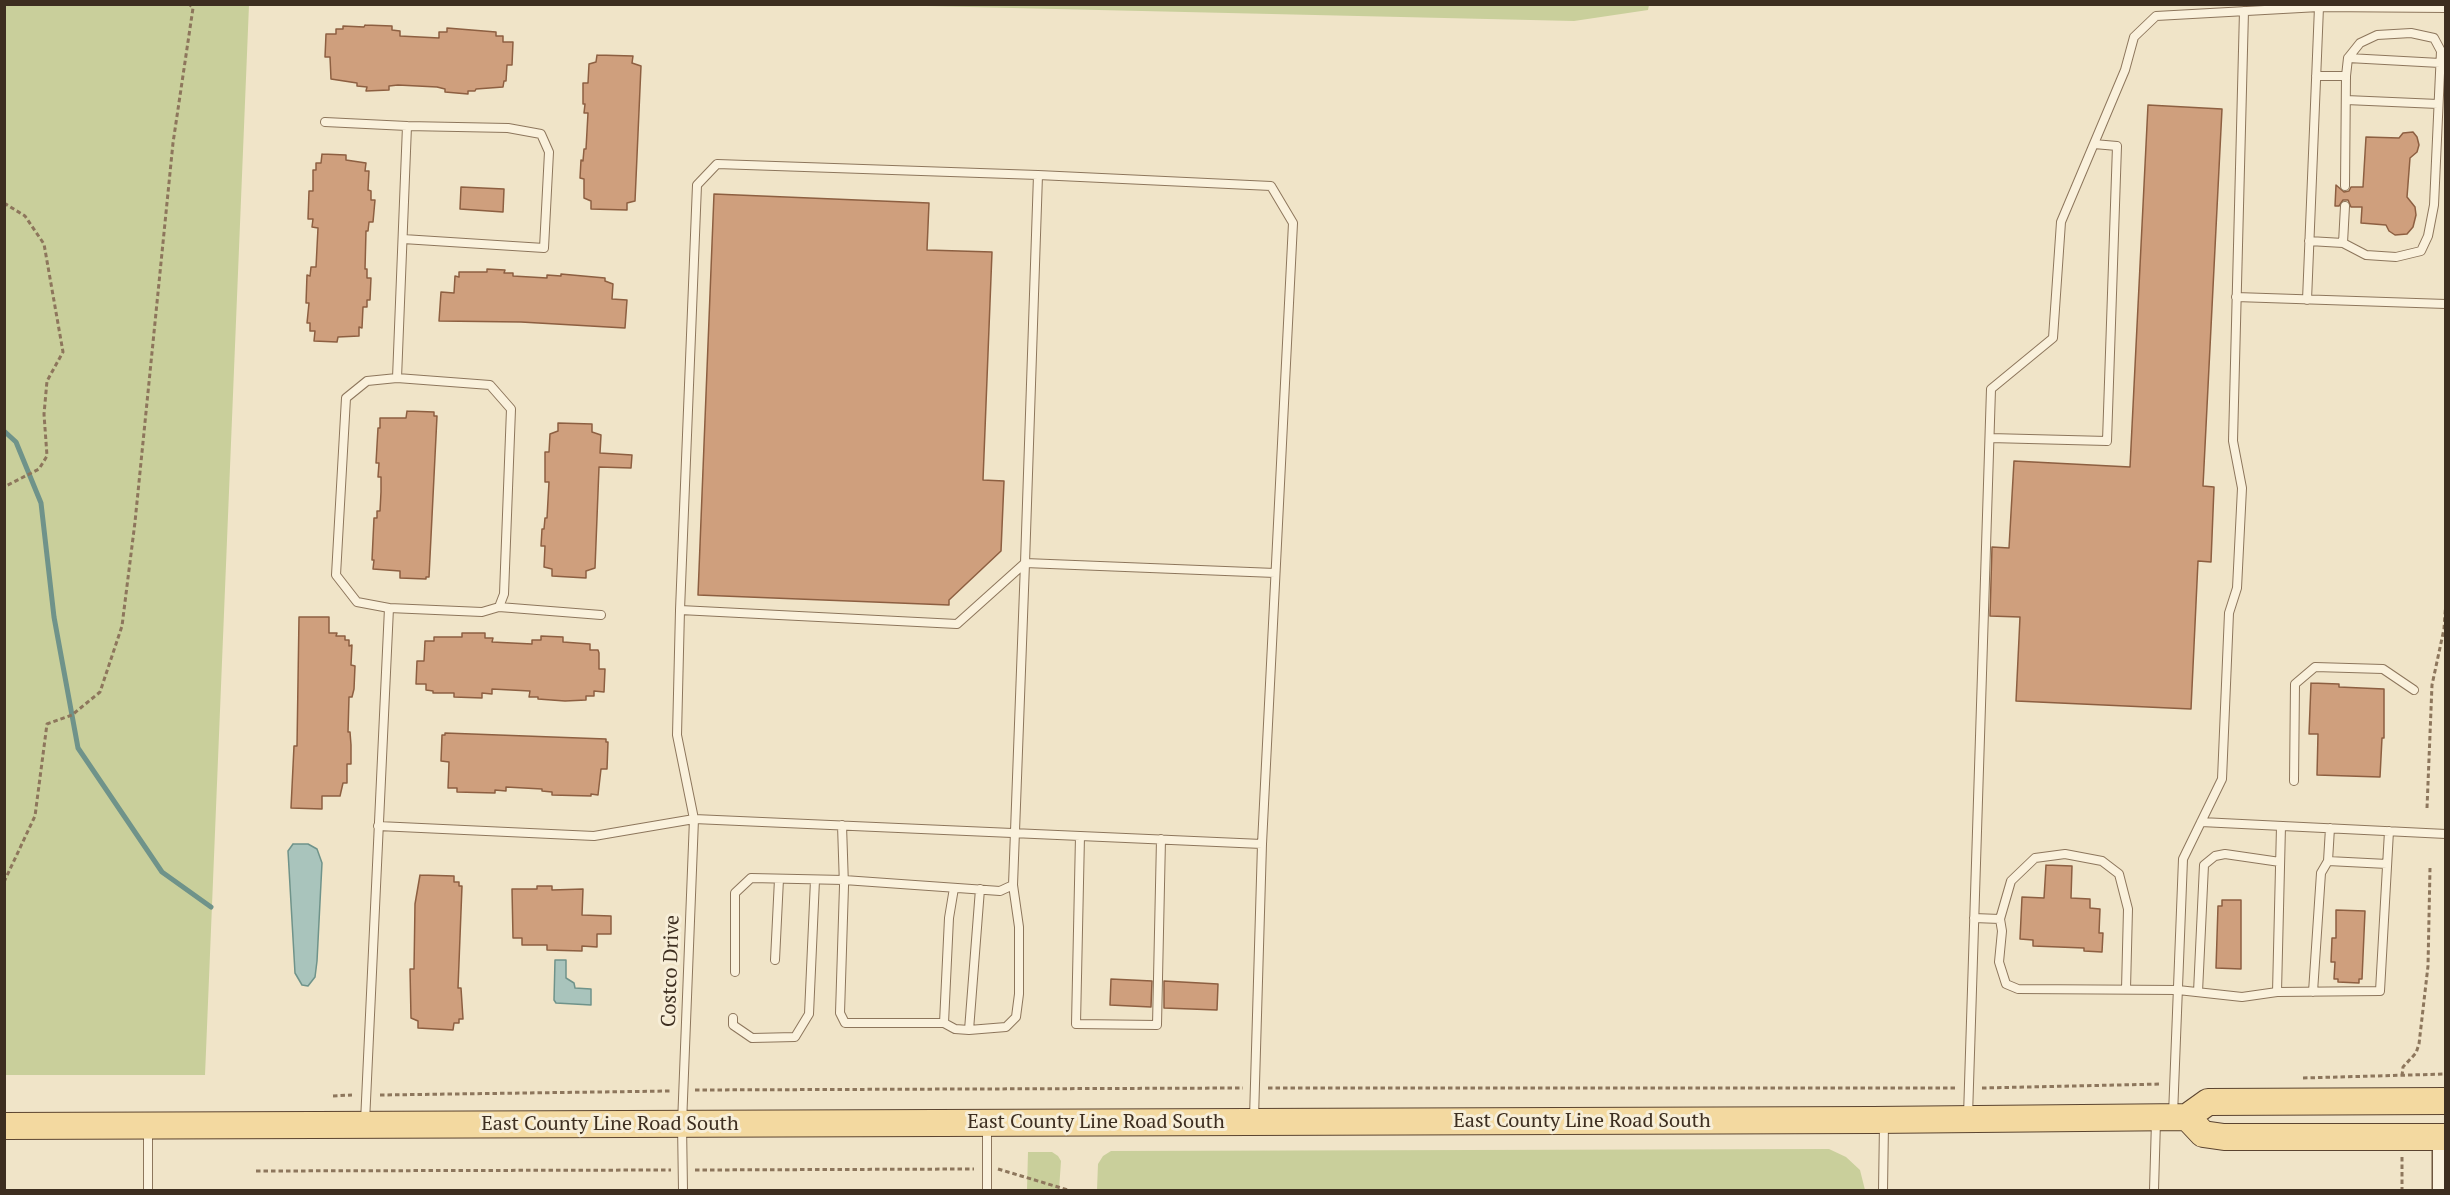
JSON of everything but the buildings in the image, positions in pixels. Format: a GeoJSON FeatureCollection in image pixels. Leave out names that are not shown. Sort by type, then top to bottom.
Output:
{"type":"FeatureCollection","features":[{"type":"Feature","properties":{"kind":"main road"},"geometry":{"type":"LineString","coordinates":[[2172,1117],[2208,1102],[2445,1103],[2444,1191]]}},
{"type":"Feature","properties":{"kind":"main road"},"geometry":{"type":"LineString","coordinates":[[2172,1117],[2203,1134],[2224,1137],[2445,1137]]}},
{"type":"Feature","properties":{"kind":"main road","name":"East County Line Road South"},"geometry":{"type":"LineString","coordinates":[[4,1126],[1884,1120],[2172,1117]]}},
{"type":"Feature","properties":{"kind":"lane"},"geometry":{"type":"LineString","coordinates":[[1968,1119],[1992,389],[2053,338],[2061,222],[2125,70],[2134,37],[2156,16],[2319,7],[2445,8]]}},
{"type":"Feature","properties":{"kind":"lane"},"geometry":{"type":"LineString","coordinates":[[2307,300],[2319,7]]}},
{"type":"Feature","properties":{"kind":"lane"},"geometry":{"type":"LineString","coordinates":[[2154,1191],[2172,1117],[2183,859],[2222,779],[2229,613],[2237,588],[2242,488],[2233,441],[2244,11]]}},
{"type":"Feature","properties":{"kind":"lane"},"geometry":{"type":"LineString","coordinates":[[2309,241],[2343,243],[2366,255],[2396,257],[2421,251],[2428,236],[2434,205],[2440,63],[2440,51],[2434,38],[2410,33],[2377,35],[2360,43],[2348,58],[2345,186]]}},
{"type":"Feature","properties":{"kind":"lane"},"geometry":{"type":"LineString","coordinates":[[2348,58],[2440,63]]}},
{"type":"Feature","properties":{"kind":"lane"},"geometry":{"type":"LineString","coordinates":[[2316,76],[2346,76]]}},
{"type":"Feature","properties":{"kind":"lane"},"geometry":{"type":"LineString","coordinates":[[2346,100],[2438,104]]}},
{"type":"Feature","properties":{"kind":"lane"},"geometry":{"type":"LineString","coordinates":[[325,122],[508,128],[541,134],[549,152],[544,248],[403,239]]}},
{"type":"Feature","properties":{"kind":"lane"},"geometry":{"type":"LineString","coordinates":[[397,378],[407,126]]}},
{"type":"Feature","properties":{"kind":"lane"},"geometry":{"type":"LineString","coordinates":[[1990,438],[2107,441],[2117,146],[2094,144]]}},
{"type":"Feature","properties":{"kind":"lane","name":"Costco Drive"},"geometry":{"type":"LineString","coordinates":[[683,1191],[683,1090],[694,819],[676,735],[680,610],[698,185],[717,164],[1271,186],[1293,223],[1275,573]]}},
{"type":"Feature","properties":{"kind":"lane"},"geometry":{"type":"LineString","coordinates":[[842,825],[844,880],[840,1013],[845,1023],[944,1023],[955,1029],[969,1030],[1006,1027],[1016,1017],[1019,994],[1019,927],[1013,885],[1038,175]]}},
{"type":"Feature","properties":{"kind":"lane"},"geometry":{"type":"LineString","coordinates":[[2343,243],[2345,206]]}},
{"type":"Feature","properties":{"kind":"lane"},"geometry":{"type":"LineString","coordinates":[[2236,297],[2445,304]]}},
{"type":"Feature","properties":{"kind":"lane"},"geometry":{"type":"LineString","coordinates":[[498,607],[504,594],[511,409],[490,385],[397,378],[367,381],[346,398],[336,575],[357,602],[388,608],[482,612],[498,607],[602,615]]}},
{"type":"Feature","properties":{"kind":"lane"},"geometry":{"type":"LineString","coordinates":[[680,610],[957,624],[1025,563],[1275,573],[1262,844],[1254,1122]]}},
{"type":"Feature","properties":{"kind":"lane"},"geometry":{"type":"LineString","coordinates":[[364,1125],[388,608]]}},
{"type":"Feature","properties":{"kind":"lane"},"geometry":{"type":"LineString","coordinates":[[2294,781],[2295,684],[2315,667],[2383,669],[2414,690]]}},
{"type":"Feature","properties":{"kind":"lane"},"geometry":{"type":"LineString","coordinates":[[378,826],[594,836],[694,819],[1262,844]]}},
{"type":"Feature","properties":{"kind":"lane"},"geometry":{"type":"LineString","coordinates":[[2201,822],[2445,834]]}},
{"type":"Feature","properties":{"kind":"lane"},"geometry":{"type":"LineString","coordinates":[[2277,992],[2281,826]]}},
{"type":"Feature","properties":{"kind":"lane"},"geometry":{"type":"LineString","coordinates":[[2313,992],[2321,873],[2328,861],[2330,828]]}},
{"type":"Feature","properties":{"kind":"lane"},"geometry":{"type":"LineString","coordinates":[[2126,989],[2128,909],[2119,874],[2102,861],[2065,854],[2035,858],[2011,881],[2000,919],[2002,931],[1999,962],[2006,984],[2018,989],[2178,990],[2242,997],[2277,992],[2380,991],[2389,831]]}},
{"type":"Feature","properties":{"kind":"lane"},"geometry":{"type":"LineString","coordinates":[[1080,836],[1076,1024],[1157,1025],[1161,839]]}},
{"type":"Feature","properties":{"kind":"lane"},"geometry":{"type":"LineString","coordinates":[[2198,992],[2204,865],[2215,856],[2225,854],[2280,862]]}},
{"type":"Feature","properties":{"kind":"lane"},"geometry":{"type":"LineString","coordinates":[[2328,861],[2387,864]]}},
{"type":"Feature","properties":{"kind":"lane"},"geometry":{"type":"LineString","coordinates":[[735,972],[735,893],[751,878],[844,880],[1000,891],[1013,885]]}},
{"type":"Feature","properties":{"kind":"lane"},"geometry":{"type":"LineString","coordinates":[[775,960],[779,879]]}},
{"type":"Feature","properties":{"kind":"lane"},"geometry":{"type":"LineString","coordinates":[[733,1018],[733,1024],[752,1038],[795,1037],[809,1014],[815,880]]}},
{"type":"Feature","properties":{"kind":"lane"},"geometry":{"type":"LineString","coordinates":[[944,1023],[949,918],[954,888]]}},
{"type":"Feature","properties":{"kind":"lane"},"geometry":{"type":"LineString","coordinates":[[969,1030],[980,890]]}},
{"type":"Feature","properties":{"kind":"lane"},"geometry":{"type":"LineString","coordinates":[[1974,918],[2000,919]]}},
{"type":"Feature","properties":{"kind":"lane"},"geometry":{"type":"LineString","coordinates":[[1883,1191],[1884,1120]]}},
{"type":"Feature","properties":{"kind":"lane"},"geometry":{"type":"LineString","coordinates":[[987,1123],[987,1191]]}},
{"type":"Feature","properties":{"kind":"lane"},"geometry":{"type":"LineString","coordinates":[[148,1126],[148,1191]]}},
{"type":"Feature","properties":{"kind":"path"},"geometry":{"type":"LineString","coordinates":[[4,882],[35,816],[47,724],[72,715],[100,692],[122,626],[135,522],[173,142],[193,9],[189,4]]}},
{"type":"Feature","properties":{"kind":"path"},"geometry":{"type":"LineString","coordinates":[[4,203],[25,216],[44,244],[63,352],[47,381],[44,414],[47,456],[39,468],[4,488]]}},
{"type":"Feature","properties":{"kind":"path"},"geometry":{"type":"LineString","coordinates":[[2427,808],[2432,685],[2444,629],[2445,600]]}},
{"type":"Feature","properties":{"kind":"path"},"geometry":{"type":"LineString","coordinates":[[2402,1074],[2403,1067],[2416,1053],[2420,1044],[2428,966],[2430,868]]}},
{"type":"Feature","properties":{"kind":"path"},"geometry":{"type":"LineString","coordinates":[[2302,1078],[2445,1074]]}},
{"type":"Feature","properties":{"kind":"path"},"geometry":{"type":"LineString","coordinates":[[333,1096],[683,1090],[1969,1088],[2132,1086],[2174,1083]]}},
{"type":"Feature","properties":{"kind":"path"},"geometry":{"type":"LineString","coordinates":[[2402,1162],[2402,1191]]}},
{"type":"Feature","properties":{"kind":"path"},"geometry":{"type":"LineString","coordinates":[[256,1171],[1004,1169],[1059,1190],[1068,1191]]}},
{"type":"Feature","properties":{"kind":"green space"},"geometry":{"type":"Polygon","coordinates":[[[1649,4],[1648,10],[1574,21],[883,5],[1649,4]]]}},
{"type":"Feature","properties":{"kind":"green space"},"geometry":{"type":"Polygon","coordinates":[[[4,5],[249,5],[205,1075],[5,1075],[4,5]]]}},
{"type":"Feature","properties":{"kind":"green space"},"geometry":{"type":"Polygon","coordinates":[[[1829,1149],[1846,1157],[1860,1170],[1865,1190],[1097,1190],[1098,1164],[1103,1156],[1111,1151],[1829,1149]]]}},
{"type":"Feature","properties":{"kind":"green space"},"geometry":{"type":"Polygon","coordinates":[[[1028,1152],[1052,1152],[1058,1156],[1061,1161],[1059,1190],[1027,1190],[1028,1152]]]}},
{"type":"Feature","properties":{"kind":"water"},"geometry":{"type":"Polygon","coordinates":[[[293,844],[308,844],[317,849],[322,863],[317,961],[315,977],[308,986],[302,985],[295,973],[288,851],[293,844]]]}},
{"type":"Feature","properties":{"kind":"water"},"geometry":{"type":"Polygon","coordinates":[[[555,960],[566,960],[566,978],[574,983],[575,988],[591,989],[591,1005],[556,1003],[554,1000],[555,960]]]}},
{"type":"Feature","properties":{"kind":"waterway"},"geometry":{"type":"LineString","coordinates":[[4,431],[16,442],[41,503],[54,617],[78,748],[162,872],[211,907]]}}]}
